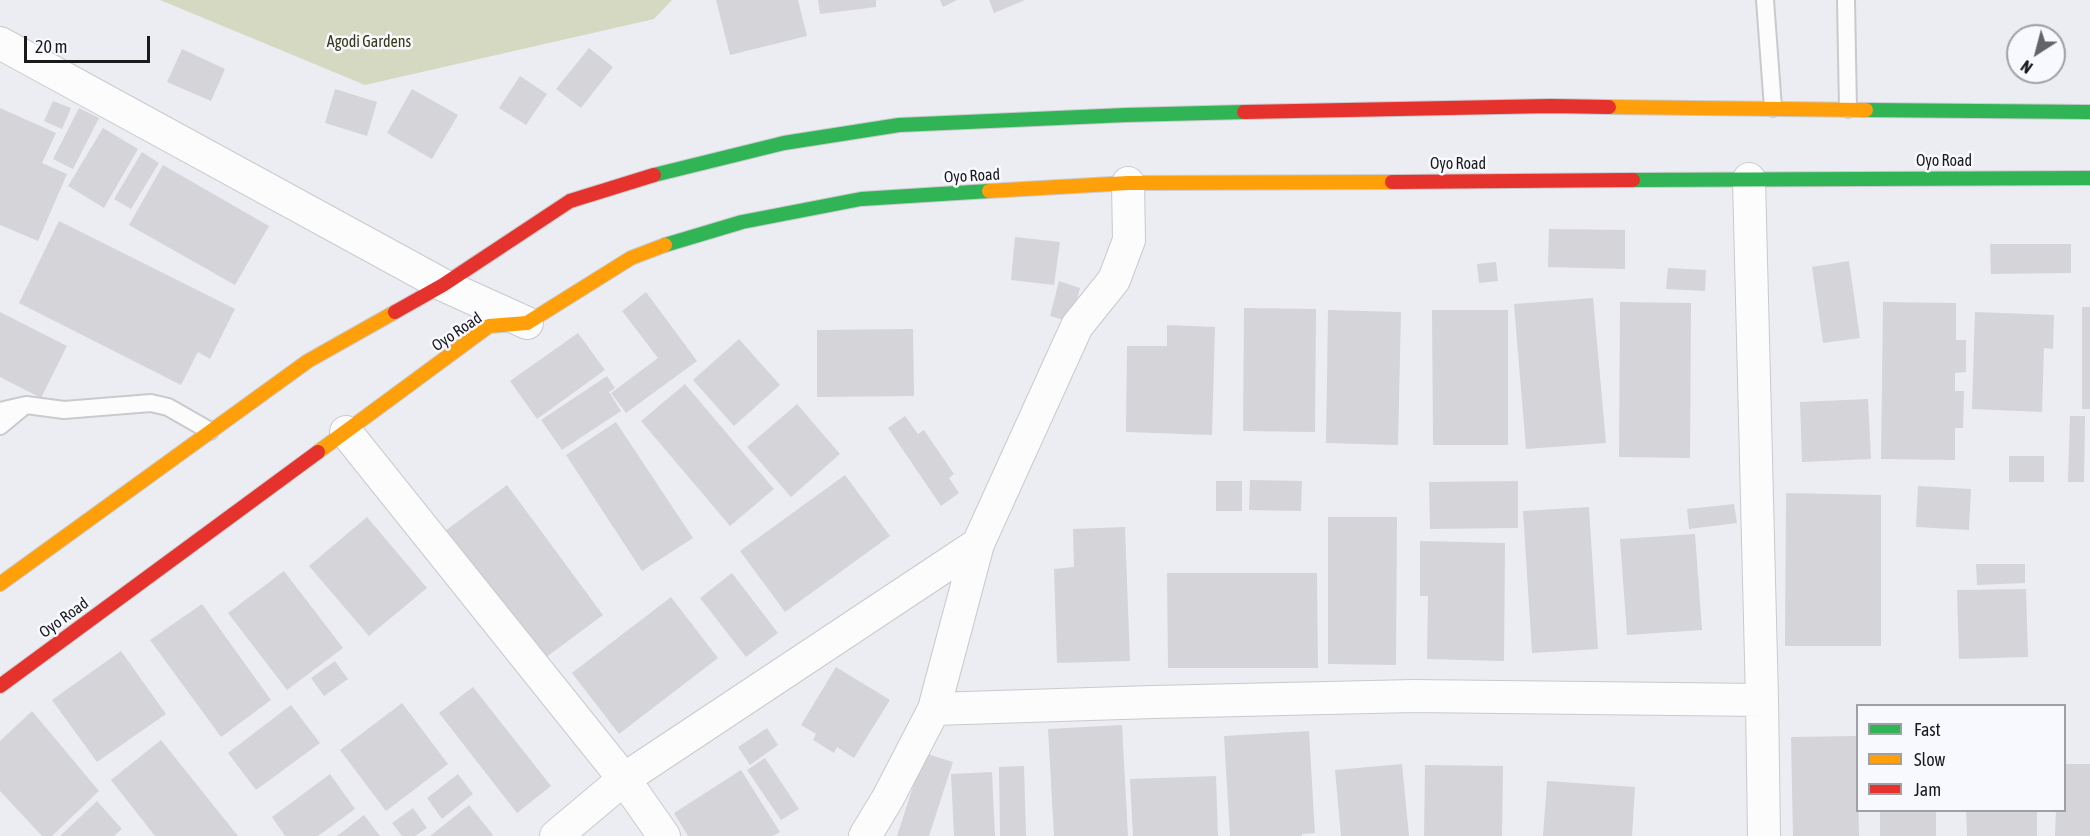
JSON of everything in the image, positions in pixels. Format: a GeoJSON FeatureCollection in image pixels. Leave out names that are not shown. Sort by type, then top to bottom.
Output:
{"type":"FeatureCollection","features":[{"type":"Feature","properties":{"kind":"main road"},"geometry":{"type":"LineString","coordinates":[[0,584],[308,361],[443,285],[570,201],[676,168],[784,143],[899,125],[1126,115],[1504,107],[2090,112]]}},
{"type":"Feature","properties":{"kind":"main road","name":"Oyo Road"},"geometry":{"type":"LineString","coordinates":[[0,686],[489,326],[527,323],[631,258],[686,238],[742,222],[861,199],[1128,183],[2090,178]]}},
{"type":"Feature","properties":{"kind":"street"},"geometry":{"type":"LineString","coordinates":[[0,43],[443,285],[527,323]]}},
{"type":"Feature","properties":{"kind":"street"},"geometry":{"type":"LineString","coordinates":[[1749,178],[1764,836]]}},
{"type":"Feature","properties":{"kind":"street"},"geometry":{"type":"LineString","coordinates":[[864,836],[888,798],[934,709],[978,544],[1077,326],[1114,280],[1129,240],[1128,183]]}},
{"type":"Feature","properties":{"kind":"street"},"geometry":{"type":"LineString","coordinates":[[346,432],[624,779],[664,836]]}},
{"type":"Feature","properties":{"kind":"street"},"geometry":{"type":"LineString","coordinates":[[556,836],[624,779],[978,544]]}},
{"type":"Feature","properties":{"kind":"street"},"geometry":{"type":"LineString","coordinates":[[934,709],[1414,696],[1762,700]]}},
{"type":"Feature","properties":{"kind":"lane"},"geometry":{"type":"LineString","coordinates":[[1765,0],[1773,108]]}},
{"type":"Feature","properties":{"kind":"lane"},"geometry":{"type":"LineString","coordinates":[[1846,0],[1848,109]]}},
{"type":"Feature","properties":{"kind":"lane"},"geometry":{"type":"LineString","coordinates":[[0,411],[26,405],[64,410],[151,403],[168,407],[210,431]]}},
{"type":"Feature","properties":{"kind":"lane"},"geometry":{"type":"LineString","coordinates":[[0,426],[26,405]]}},
{"type":"Feature","properties":{"kind":"green space","name":"Agodi Gardens"},"geometry":{"type":"Polygon","coordinates":[[[160,0],[672,0],[654,19],[365,85],[160,0]]]}},
{"type":"Feature","properties":{"kind":"building"},"geometry":{"type":"Polygon","coordinates":[[[716,0],[798,0],[807,36],[730,55],[716,0]]]}},
{"type":"Feature","properties":{"kind":"building"},"geometry":{"type":"Polygon","coordinates":[[[818,0],[876,0],[876,7],[820,14],[818,0]]]}},
{"type":"Feature","properties":{"kind":"building"},"geometry":{"type":"Polygon","coordinates":[[[940,0],[957,0],[943,7],[940,0]]]}},
{"type":"Feature","properties":{"kind":"building"},"geometry":{"type":"Polygon","coordinates":[[[989,0],[1025,0],[994,13],[989,0]]]}},
{"type":"Feature","properties":{"kind":"building"},"geometry":{"type":"Polygon","coordinates":[[[589,48],[613,67],[581,108],[556,89],[589,48]]]}},
{"type":"Feature","properties":{"kind":"building"},"geometry":{"type":"Polygon","coordinates":[[[182,49],[225,69],[211,101],[167,82],[182,49]]]}},
{"type":"Feature","properties":{"kind":"building"},"geometry":{"type":"Polygon","coordinates":[[[520,76],[547,94],[526,125],[499,108],[520,76]]]}},
{"type":"Feature","properties":{"kind":"building"},"geometry":{"type":"Polygon","coordinates":[[[335,89],[377,102],[367,136],[325,123],[335,89]]]}},
{"type":"Feature","properties":{"kind":"building"},"geometry":{"type":"Polygon","coordinates":[[[412,89],[458,115],[432,159],[387,133],[412,89]]]}},
{"type":"Feature","properties":{"kind":"building"},"geometry":{"type":"Polygon","coordinates":[[[53,101],[71,108],[62,129],[44,121],[53,101]]]}},
{"type":"Feature","properties":{"kind":"building"},"geometry":{"type":"Polygon","coordinates":[[[0,108],[56,133],[42,163],[67,174],[38,241],[0,225],[0,108]]]}},
{"type":"Feature","properties":{"kind":"building"},"geometry":{"type":"Polygon","coordinates":[[[79,108],[99,118],[73,169],[53,159],[79,108]]]}},
{"type":"Feature","properties":{"kind":"building"},"geometry":{"type":"Polygon","coordinates":[[[103,128],[138,149],[104,208],[68,186],[103,128]]]}},
{"type":"Feature","properties":{"kind":"building"},"geometry":{"type":"Polygon","coordinates":[[[142,152],[159,163],[131,209],[114,199],[142,152]]]}},
{"type":"Feature","properties":{"kind":"building"},"geometry":{"type":"Polygon","coordinates":[[[163,165],[269,226],[235,285],[129,225],[163,165]]]}},
{"type":"Feature","properties":{"kind":"building"},"geometry":{"type":"Polygon","coordinates":[[[59,221],[235,309],[210,359],[198,352],[181,385],[19,303],[59,221]]]}},
{"type":"Feature","properties":{"kind":"building"},"geometry":{"type":"Polygon","coordinates":[[[1549,229],[1625,230],[1625,269],[1548,267],[1549,229]]]}},
{"type":"Feature","properties":{"kind":"building"},"geometry":{"type":"Polygon","coordinates":[[[1015,237],[1060,242],[1054,285],[1011,280],[1015,237]]]}},
{"type":"Feature","properties":{"kind":"building"},"geometry":{"type":"Polygon","coordinates":[[[1990,244],[2071,244],[2071,273],[1991,274],[1990,244]]]}},
{"type":"Feature","properties":{"kind":"building"},"geometry":{"type":"Polygon","coordinates":[[[1849,261],[1860,338],[1823,343],[1812,267],[1849,261]]]}},
{"type":"Feature","properties":{"kind":"building"},"geometry":{"type":"Polygon","coordinates":[[[1496,262],[1498,281],[1479,283],[1477,264],[1496,262]]]}},
{"type":"Feature","properties":{"kind":"building"},"geometry":{"type":"Polygon","coordinates":[[[1668,268],[1706,270],[1705,291],[1666,289],[1668,268]]]}},
{"type":"Feature","properties":{"kind":"building"},"geometry":{"type":"Polygon","coordinates":[[[1059,281],[1080,288],[1071,322],[1050,316],[1059,281]]]}},
{"type":"Feature","properties":{"kind":"building"},"geometry":{"type":"Polygon","coordinates":[[[646,292],[697,361],[626,413],[611,393],[658,358],[622,311],[646,292]]]}},
{"type":"Feature","properties":{"kind":"building"},"geometry":{"type":"Polygon","coordinates":[[[1593,298],[1606,443],[1526,449],[1514,304],[1593,298]]]}},
{"type":"Feature","properties":{"kind":"building"},"geometry":{"type":"Polygon","coordinates":[[[1620,302],[1691,303],[1690,458],[1619,457],[1620,302]]]}},
{"type":"Feature","properties":{"kind":"building"},"geometry":{"type":"Polygon","coordinates":[[[1883,302],[1956,303],[1956,340],[1966,340],[1966,372],[1955,373],[1955,391],[1964,391],[1963,428],[1955,428],[1955,460],[1881,459],[1883,302]]]}},
{"type":"Feature","properties":{"kind":"building"},"geometry":{"type":"Polygon","coordinates":[[[2082,307],[2090,307],[2090,409],[2082,409],[2082,307]]]}},
{"type":"Feature","properties":{"kind":"building"},"geometry":{"type":"Polygon","coordinates":[[[1244,308],[1316,309],[1315,432],[1243,431],[1244,308]]]}},
{"type":"Feature","properties":{"kind":"building"},"geometry":{"type":"Polygon","coordinates":[[[1328,310],[1401,312],[1398,445],[1326,443],[1328,310]]]}},
{"type":"Feature","properties":{"kind":"building"},"geometry":{"type":"Polygon","coordinates":[[[1432,310],[1508,310],[1508,445],[1433,445],[1432,310]]]}},
{"type":"Feature","properties":{"kind":"building"},"geometry":{"type":"Polygon","coordinates":[[[0,312],[67,346],[41,398],[0,377],[0,312]]]}},
{"type":"Feature","properties":{"kind":"building"},"geometry":{"type":"Polygon","coordinates":[[[1975,312],[2054,315],[2053,349],[2044,348],[2042,412],[1972,409],[1975,312]]]}},
{"type":"Feature","properties":{"kind":"building"},"geometry":{"type":"Polygon","coordinates":[[[1167,325],[1215,327],[1212,435],[1126,432],[1127,346],[1167,346],[1167,325]]]}},
{"type":"Feature","properties":{"kind":"building"},"geometry":{"type":"Polygon","coordinates":[[[913,329],[914,396],[817,397],[817,330],[913,329]]]}},
{"type":"Feature","properties":{"kind":"building"},"geometry":{"type":"Polygon","coordinates":[[[578,333],[605,370],[537,419],[510,381],[578,333]]]}},
{"type":"Feature","properties":{"kind":"building"},"geometry":{"type":"Polygon","coordinates":[[[739,339],[780,385],[734,426],[693,380],[739,339]]]}},
{"type":"Feature","properties":{"kind":"building"},"geometry":{"type":"Polygon","coordinates":[[[607,376],[615,388],[609,392],[621,411],[562,450],[541,420],[607,376]]]}},
{"type":"Feature","properties":{"kind":"building"},"geometry":{"type":"Polygon","coordinates":[[[685,384],[774,489],[730,526],[641,421],[685,384]]]}},
{"type":"Feature","properties":{"kind":"building"},"geometry":{"type":"Polygon","coordinates":[[[1868,399],[1871,459],[1802,462],[1800,402],[1868,399]]]}},
{"type":"Feature","properties":{"kind":"building"},"geometry":{"type":"Polygon","coordinates":[[[797,404],[840,454],[791,497],[747,447],[797,404]]]}},
{"type":"Feature","properties":{"kind":"building"},"geometry":{"type":"Polygon","coordinates":[[[905,416],[918,434],[924,430],[954,474],[949,478],[959,493],[941,506],[888,428],[905,416]]]}},
{"type":"Feature","properties":{"kind":"building"},"geometry":{"type":"Polygon","coordinates":[[[2070,416],[2085,416],[2084,482],[2068,482],[2070,416]]]}},
{"type":"Feature","properties":{"kind":"building"},"geometry":{"type":"Polygon","coordinates":[[[616,422],[693,538],[642,571],[566,455],[616,422]]]}},
{"type":"Feature","properties":{"kind":"building"},"geometry":{"type":"Polygon","coordinates":[[[2009,456],[2044,456],[2044,482],[2009,482],[2009,456]]]}},
{"type":"Feature","properties":{"kind":"building"},"geometry":{"type":"Polygon","coordinates":[[[845,475],[890,536],[785,612],[740,551],[845,475]]]}},
{"type":"Feature","properties":{"kind":"building"},"geometry":{"type":"Polygon","coordinates":[[[1250,480],[1302,481],[1301,511],[1249,510],[1250,480]]]}},
{"type":"Feature","properties":{"kind":"building"},"geometry":{"type":"Polygon","coordinates":[[[1216,481],[1242,481],[1242,511],[1216,511],[1216,481]]]}},
{"type":"Feature","properties":{"kind":"building"},"geometry":{"type":"Polygon","coordinates":[[[1518,481],[1518,528],[1430,529],[1429,482],[1518,481]]]}},
{"type":"Feature","properties":{"kind":"building"},"geometry":{"type":"Polygon","coordinates":[[[507,485],[603,615],[541,661],[445,531],[507,485]]]}},
{"type":"Feature","properties":{"kind":"building"},"geometry":{"type":"Polygon","coordinates":[[[1918,486],[1971,489],[1969,530],[1916,527],[1918,486]]]}},
{"type":"Feature","properties":{"kind":"building"},"geometry":{"type":"Polygon","coordinates":[[[1786,493],[1881,495],[1881,646],[1785,646],[1786,493]]]}},
{"type":"Feature","properties":{"kind":"building"},"geometry":{"type":"Polygon","coordinates":[[[1734,504],[1737,523],[1689,529],[1687,509],[1734,504]]]}},
{"type":"Feature","properties":{"kind":"building"},"geometry":{"type":"Polygon","coordinates":[[[1589,507],[1598,649],[1532,653],[1523,511],[1589,507]]]}},
{"type":"Feature","properties":{"kind":"building"},"geometry":{"type":"Polygon","coordinates":[[[367,517],[427,588],[369,636],[309,566],[367,517]]]}},
{"type":"Feature","properties":{"kind":"building"},"geometry":{"type":"Polygon","coordinates":[[[1328,517],[1397,517],[1396,665],[1328,664],[1328,517]]]}},
{"type":"Feature","properties":{"kind":"building"},"geometry":{"type":"Polygon","coordinates":[[[1125,527],[1130,661],[1057,663],[1054,569],[1074,567],[1073,529],[1125,527]]]}},
{"type":"Feature","properties":{"kind":"building"},"geometry":{"type":"Polygon","coordinates":[[[1695,534],[1702,630],[1627,635],[1620,539],[1695,534]]]}},
{"type":"Feature","properties":{"kind":"building"},"geometry":{"type":"Polygon","coordinates":[[[1420,541],[1505,543],[1504,661],[1427,659],[1428,596],[1420,596],[1420,541]]]}},
{"type":"Feature","properties":{"kind":"building"},"geometry":{"type":"Polygon","coordinates":[[[1976,564],[2025,564],[2025,583],[1977,585],[1976,564]]]}},
{"type":"Feature","properties":{"kind":"building"},"geometry":{"type":"Polygon","coordinates":[[[284,571],[343,648],[287,690],[228,613],[284,571]]]}},
{"type":"Feature","properties":{"kind":"building"},"geometry":{"type":"Polygon","coordinates":[[[732,573],[778,633],[746,657],[700,598],[732,573]]]}},
{"type":"Feature","properties":{"kind":"building"},"geometry":{"type":"Polygon","coordinates":[[[1167,573],[1317,573],[1318,668],[1168,668],[1167,573]]]}},
{"type":"Feature","properties":{"kind":"building"},"geometry":{"type":"Polygon","coordinates":[[[2026,589],[2028,657],[1959,659],[1957,590],[2026,589]]]}},
{"type":"Feature","properties":{"kind":"building"},"geometry":{"type":"Polygon","coordinates":[[[671,597],[718,658],[619,734],[572,673],[671,597]]]}},
{"type":"Feature","properties":{"kind":"building"},"geometry":{"type":"Polygon","coordinates":[[[202,604],[271,700],[221,737],[150,640],[202,604]]]}},
{"type":"Feature","properties":{"kind":"building"},"geometry":{"type":"Polygon","coordinates":[[[121,651],[166,714],[97,762],[52,700],[121,651]]]}},
{"type":"Feature","properties":{"kind":"building"},"geometry":{"type":"Polygon","coordinates":[[[335,661],[348,679],[324,696],[311,678],[335,661]]]}},
{"type":"Feature","properties":{"kind":"building"},"geometry":{"type":"Polygon","coordinates":[[[836,667],[890,700],[854,758],[837,747],[834,753],[813,740],[816,734],[801,725],[836,667]]]}},
{"type":"Feature","properties":{"kind":"building"},"geometry":{"type":"Polygon","coordinates":[[[473,687],[551,786],[517,813],[439,713],[473,687]]]}},
{"type":"Feature","properties":{"kind":"building"},"geometry":{"type":"Polygon","coordinates":[[[402,703],[448,764],[386,811],[340,750],[402,703]]]}},
{"type":"Feature","properties":{"kind":"building"},"geometry":{"type":"Polygon","coordinates":[[[291,705],[320,743],[256,790],[228,753],[291,705]]]}},
{"type":"Feature","properties":{"kind":"building"},"geometry":{"type":"Polygon","coordinates":[[[32,711],[99,791],[52,836],[42,836],[0,791],[0,741],[32,711]]]}},
{"type":"Feature","properties":{"kind":"building"},"geometry":{"type":"Polygon","coordinates":[[[1122,725],[1128,836],[1054,836],[1048,729],[1122,725]]]}},
{"type":"Feature","properties":{"kind":"building"},"geometry":{"type":"Polygon","coordinates":[[[767,728],[778,745],[750,765],[738,747],[767,728]]]}},
{"type":"Feature","properties":{"kind":"building"},"geometry":{"type":"Polygon","coordinates":[[[1309,731],[1315,833],[1302,834],[1302,836],[1230,836],[1224,736],[1309,731]]]}},
{"type":"Feature","properties":{"kind":"building"},"geometry":{"type":"Polygon","coordinates":[[[1856,736],[1856,812],[1859,812],[1859,836],[1793,836],[1791,737],[1856,736]]]}},
{"type":"Feature","properties":{"kind":"building"},"geometry":{"type":"Polygon","coordinates":[[[161,740],[238,836],[155,836],[111,780],[161,740]]]}},
{"type":"Feature","properties":{"kind":"building"},"geometry":{"type":"Polygon","coordinates":[[[924,753],[953,762],[929,836],[897,836],[924,753]]]}},
{"type":"Feature","properties":{"kind":"building"},"geometry":{"type":"Polygon","coordinates":[[[765,758],[799,809],[781,820],[747,770],[765,758]]]}},
{"type":"Feature","properties":{"kind":"building"},"geometry":{"type":"Polygon","coordinates":[[[1402,764],[1409,836],[1341,836],[1335,770],[1402,764]]]}},
{"type":"Feature","properties":{"kind":"building"},"geometry":{"type":"Polygon","coordinates":[[[2066,764],[2090,764],[2090,836],[2055,836],[2056,812],[2066,812],[2066,764]]]}},
{"type":"Feature","properties":{"kind":"building"},"geometry":{"type":"Polygon","coordinates":[[[1425,765],[1503,766],[1502,836],[1424,836],[1425,765]]]}},
{"type":"Feature","properties":{"kind":"building"},"geometry":{"type":"Polygon","coordinates":[[[1024,766],[1026,836],[1000,836],[999,767],[1024,766]]]}},
{"type":"Feature","properties":{"kind":"building"},"geometry":{"type":"Polygon","coordinates":[[[741,770],[780,832],[773,836],[688,836],[674,813],[741,770]]]}},
{"type":"Feature","properties":{"kind":"building"},"geometry":{"type":"Polygon","coordinates":[[[992,772],[995,836],[954,836],[951,774],[992,772]]]}},
{"type":"Feature","properties":{"kind":"building"},"geometry":{"type":"Polygon","coordinates":[[[330,774],[355,809],[318,836],[285,836],[272,817],[330,774]]]}},
{"type":"Feature","properties":{"kind":"building"},"geometry":{"type":"Polygon","coordinates":[[[458,774],[473,794],[442,819],[427,798],[458,774]]]}},
{"type":"Feature","properties":{"kind":"building"},"geometry":{"type":"Polygon","coordinates":[[[1216,776],[1218,836],[1133,836],[1130,779],[1216,776]]]}},
{"type":"Feature","properties":{"kind":"building"},"geometry":{"type":"Polygon","coordinates":[[[1547,781],[1635,787],[1632,836],[1543,836],[1547,781]]]}},
{"type":"Feature","properties":{"kind":"building"},"geometry":{"type":"Polygon","coordinates":[[[97,801],[122,829],[114,836],[60,836],[97,801]]]}},
{"type":"Feature","properties":{"kind":"building"},"geometry":{"type":"Polygon","coordinates":[[[469,805],[493,835],[430,836],[469,805]]]}},
{"type":"Feature","properties":{"kind":"building"},"geometry":{"type":"Polygon","coordinates":[[[413,808],[427,828],[415,836],[402,836],[392,823],[413,808]]]}},
{"type":"Feature","properties":{"kind":"building"},"geometry":{"type":"Polygon","coordinates":[[[1880,812],[1936,812],[1936,836],[1880,836],[1880,812]]]}},
{"type":"Feature","properties":{"kind":"building"},"geometry":{"type":"Polygon","coordinates":[[[1966,812],[2037,812],[2037,836],[1967,836],[1966,812]]]}},
{"type":"Feature","properties":{"kind":"building"},"geometry":{"type":"Polygon","coordinates":[[[364,815],[380,836],[337,836],[364,815]]]}},
{"type":"Feature","properties":{"kind":"traffic: fast"},"geometry":{"type":"LineString","coordinates":[[1866,110],[2090,112]]}},
{"type":"Feature","properties":{"kind":"traffic: fast"},"geometry":{"type":"LineString","coordinates":[[654,175],[784,143],[899,125],[1244,112]]}},
{"type":"Feature","properties":{"kind":"traffic: fast"},"geometry":{"type":"LineString","coordinates":[[1633,180],[2090,178]]}},
{"type":"Feature","properties":{"kind":"traffic: fast"},"geometry":{"type":"LineString","coordinates":[[665,245],[742,222],[861,199],[989,191]]}},
{"type":"Feature","properties":{"kind":"traffic: slow"},"geometry":{"type":"LineString","coordinates":[[1609,107],[1866,110]]}},
{"type":"Feature","properties":{"kind":"traffic: slow"},"geometry":{"type":"LineString","coordinates":[[989,191],[1128,183],[1392,182]]}},
{"type":"Feature","properties":{"kind":"traffic: slow"},"geometry":{"type":"LineString","coordinates":[[318,452],[489,326],[527,323],[631,258],[665,245]]}},
{"type":"Feature","properties":{"kind":"traffic: slow"},"geometry":{"type":"LineString","coordinates":[[0,584],[308,361],[395,312]]}},
{"type":"Feature","properties":{"kind":"traffic: jam"},"geometry":{"type":"LineString","coordinates":[[1244,112],[1609,107]]}},
{"type":"Feature","properties":{"kind":"traffic: jam"},"geometry":{"type":"LineString","coordinates":[[395,312],[443,285],[570,201],[654,175]]}},
{"type":"Feature","properties":{"kind":"traffic: jam"},"geometry":{"type":"LineString","coordinates":[[1392,182],[1633,180]]}},
{"type":"Feature","properties":{"kind":"traffic: jam"},"geometry":{"type":"LineString","coordinates":[[0,686],[318,452]]}}]}
